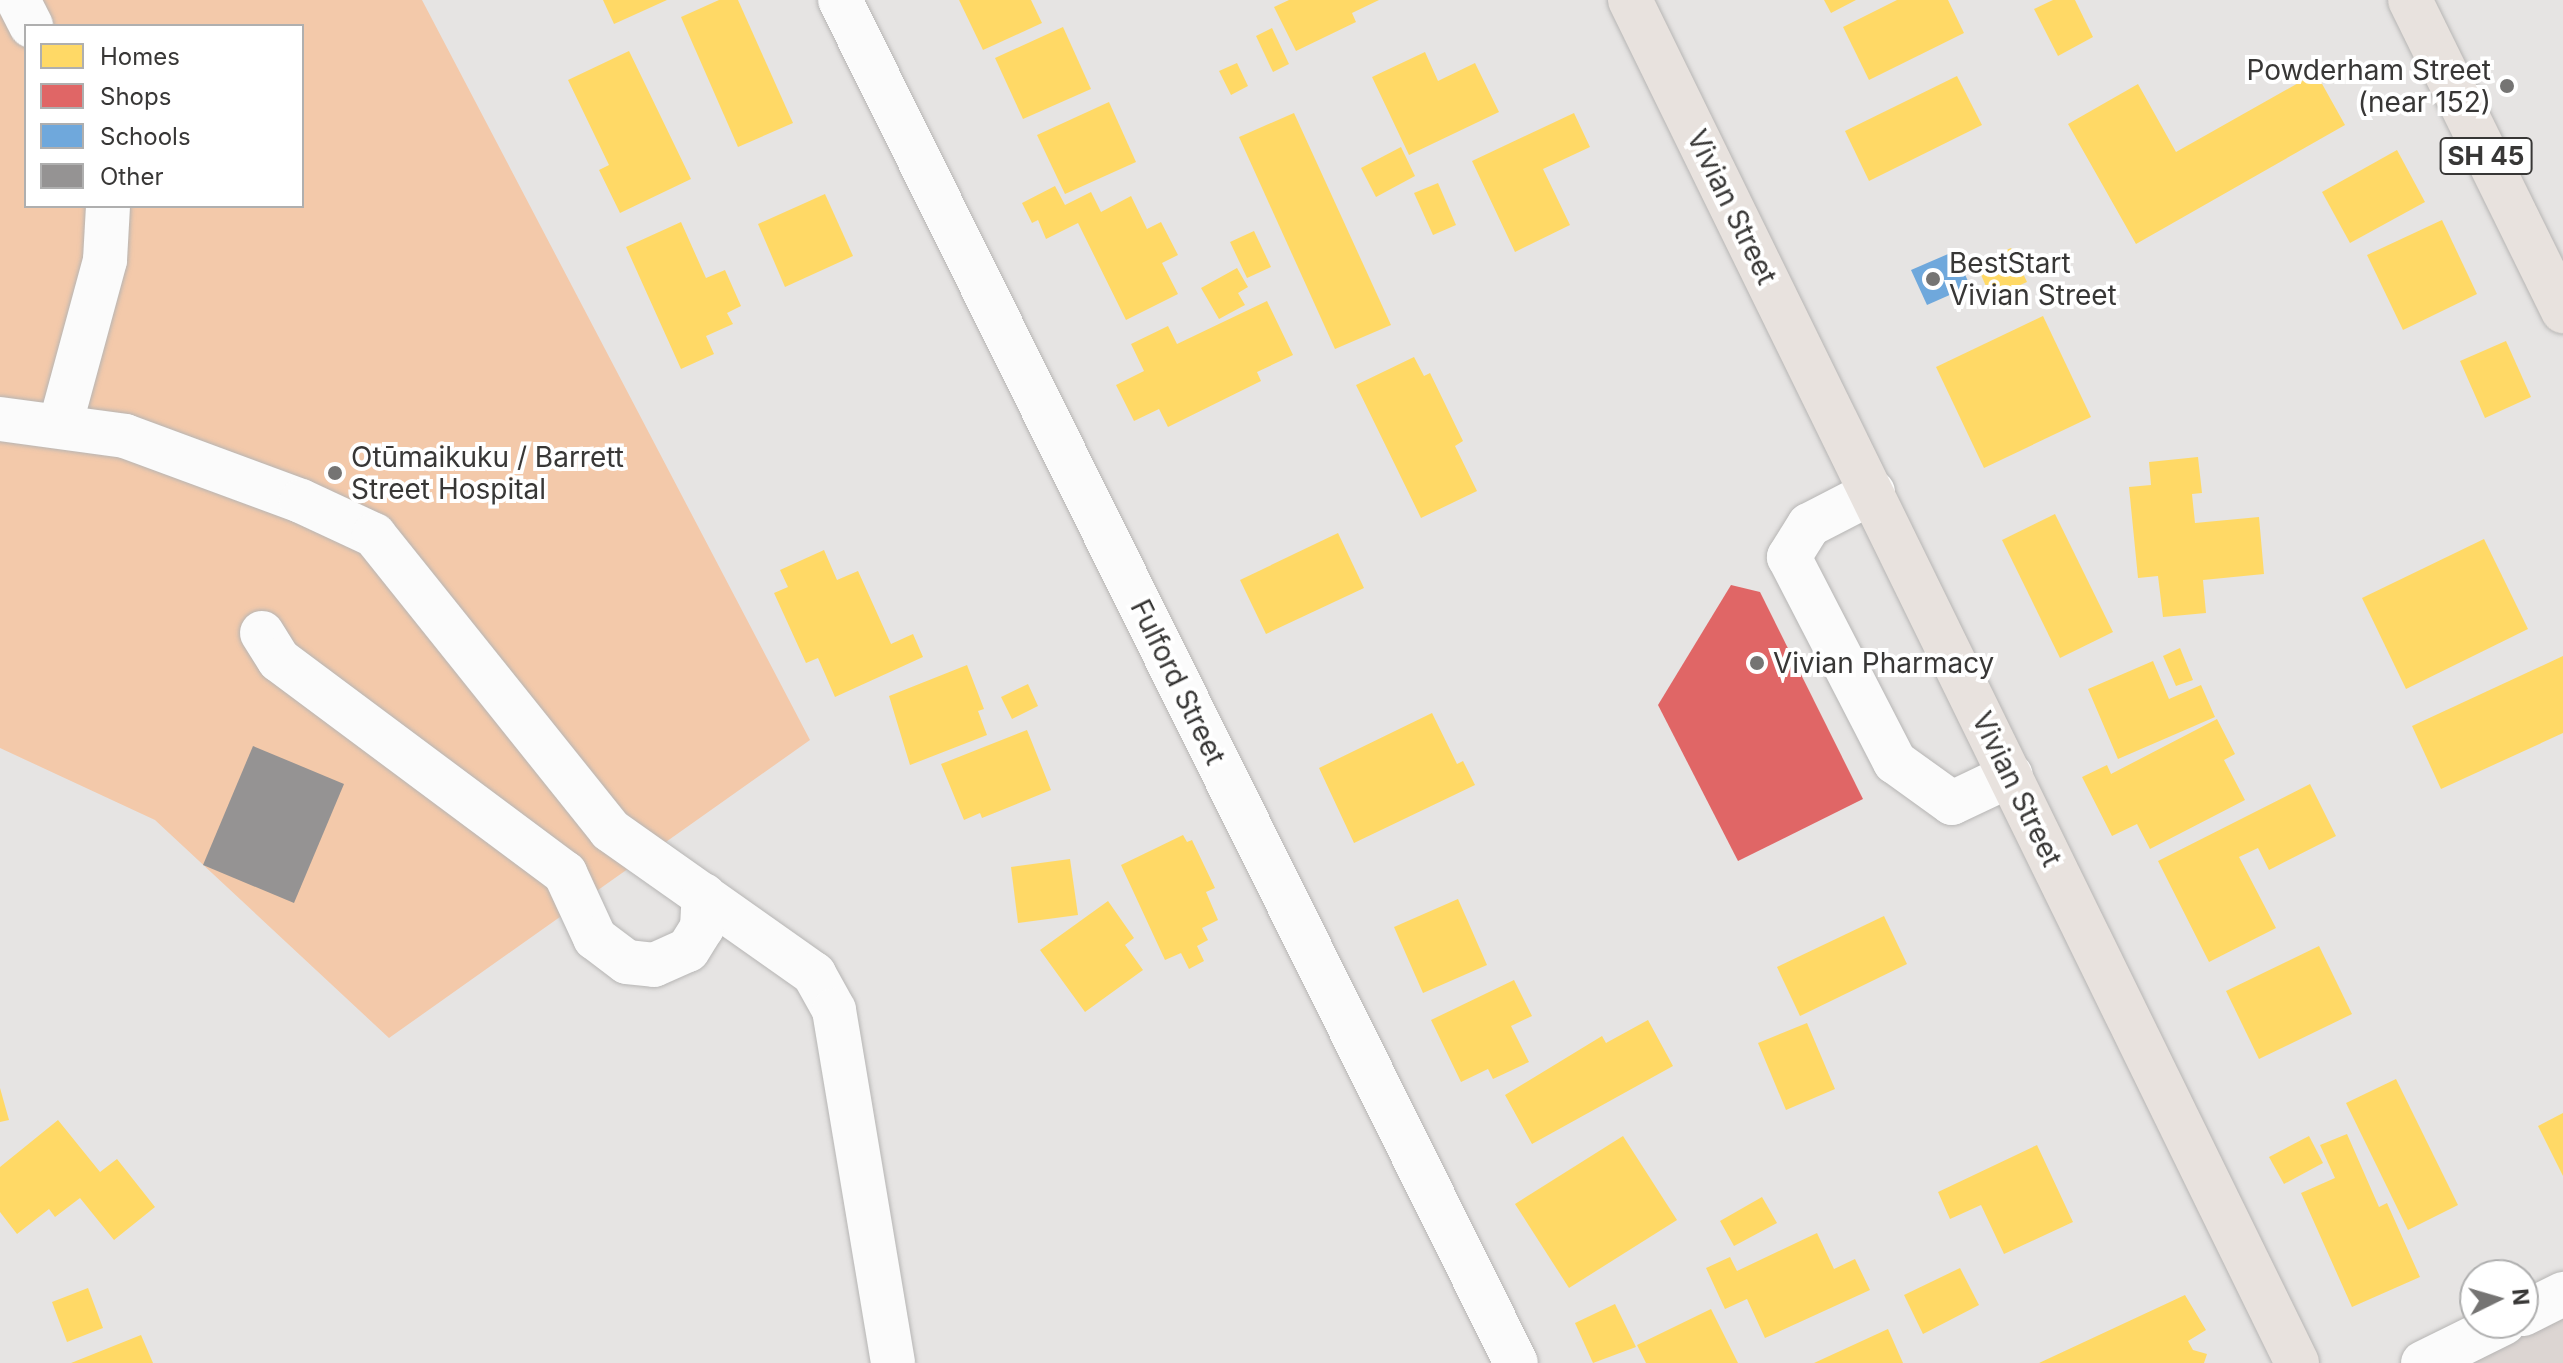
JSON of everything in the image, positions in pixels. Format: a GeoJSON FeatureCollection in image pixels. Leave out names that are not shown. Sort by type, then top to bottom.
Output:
{"type":"FeatureCollection","features":[{"type":"Feature","properties":{"kind":"main road","name":"Vivian Street"},"geometry":{"type":"LineString","coordinates":[[1630,0],[2297,1363]]}},
{"type":"Feature","properties":{"kind":"main road","name":"SH 45"},"geometry":{"type":"LineString","coordinates":[[2410,0],[2563,311]]}},
{"type":"Feature","properties":{"kind":"street"},"geometry":{"type":"LineString","coordinates":[[18,0],[30,24]]}},
{"type":"Feature","properties":{"kind":"street","name":"Fulford Street"},"geometry":{"type":"LineString","coordinates":[[840,0],[1516,1363]]}},
{"type":"Feature","properties":{"kind":"street"},"geometry":{"type":"LineString","coordinates":[[60,426],[105,260],[108,208]]}},
{"type":"Feature","properties":{"kind":"street"},"geometry":{"type":"LineString","coordinates":[[0,419],[125,436],[301,501],[374,535],[610,830],[814,974],[834,1010],[893,1363]]}},
{"type":"Feature","properties":{"kind":"street"},"geometry":{"type":"LineString","coordinates":[[1873,492],[1809,525],[1789,557],[1895,762],[1952,803],[2011,775]]}},
{"type":"Feature","properties":{"kind":"street"},"geometry":{"type":"LineString","coordinates":[[262,633],[279,660],[565,873],[595,938],[627,962],[654,965],[688,950],[702,928],[704,895]]}},
{"type":"Feature","properties":{"kind":"street"},"geometry":{"type":"LineString","coordinates":[[2539,1306],[2563,1294]]}},
{"type":"Feature","properties":{"kind":"street"},"geometry":{"type":"LineString","coordinates":[[2423,1363],[2472,1339]]}},
{"type":"Feature","properties":{"kind":"shaded area","name":"Otūmaikuku / Barrett Street Hospital"},"geometry":{"type":"Polygon","coordinates":[[[0,0],[422,0],[810,740],[389,1038],[155,820],[0,748],[0,0]]]}},
{"type":"Feature","properties":{"kind":"shaded area"},"geometry":{"type":"Polygon","coordinates":[[[2563,1310],[2563,1363],[2456,1363],[2504,1339],[2539,1339],[2539,1322],[2563,1310]]]}},
{"type":"Feature","properties":{"kind":"building: Homes"},"geometry":{"type":"Polygon","coordinates":[[[603,0],[667,0],[614,24],[603,0]]]}},
{"type":"Feature","properties":{"kind":"building: Homes"},"geometry":{"type":"Polygon","coordinates":[[[719,0],[738,0],[793,123],[738,147],[681,17],[719,0]]]}},
{"type":"Feature","properties":{"kind":"building: Homes"},"geometry":{"type":"Polygon","coordinates":[[[959,0],[1031,0],[1042,23],[983,50],[959,0]]]}},
{"type":"Feature","properties":{"kind":"building: Homes"},"geometry":{"type":"Polygon","coordinates":[[[1289,0],[1379,0],[1352,13],[1356,22],[1296,51],[1274,7],[1289,0]]]}},
{"type":"Feature","properties":{"kind":"building: Homes"},"geometry":{"type":"Polygon","coordinates":[[[1824,0],[1856,0],[1831,13],[1824,0]]]}},
{"type":"Feature","properties":{"kind":"building: Homes"},"geometry":{"type":"Polygon","coordinates":[[[1897,0],[1948,0],[1964,33],[1869,80],[1843,27],[1897,0]]]}},
{"type":"Feature","properties":{"kind":"building: Homes"},"geometry":{"type":"Polygon","coordinates":[[[2053,0],[2075,0],[2093,37],[2058,56],[2034,9],[2053,0]]]}},
{"type":"Feature","properties":{"kind":"building: Homes"},"geometry":{"type":"Polygon","coordinates":[[[1063,27],[1091,89],[1023,119],[995,58],[1063,27]]]}},
{"type":"Feature","properties":{"kind":"building: Homes"},"geometry":{"type":"Polygon","coordinates":[[[1272,28],[1289,64],[1273,72],[1256,36],[1272,28]]]}},
{"type":"Feature","properties":{"kind":"building: Homes"},"geometry":{"type":"Polygon","coordinates":[[[629,51],[691,179],[620,213],[599,170],[609,165],[568,80],[629,51]]]}},
{"type":"Feature","properties":{"kind":"building: Homes"},"geometry":{"type":"Polygon","coordinates":[[[1425,52],[1438,81],[1475,63],[1499,112],[1409,155],[1372,77],[1425,52]]]}},
{"type":"Feature","properties":{"kind":"building: Homes"},"geometry":{"type":"Polygon","coordinates":[[[1237,63],[1248,86],[1231,95],[1219,71],[1237,63]]]}},
{"type":"Feature","properties":{"kind":"building: Homes"},"geometry":{"type":"Polygon","coordinates":[[[2316,73],[2345,125],[2136,244],[2068,124],[2138,84],[2176,152],[2316,73]]]}},
{"type":"Feature","properties":{"kind":"building: Homes"},"geometry":{"type":"Polygon","coordinates":[[[1957,76],[1982,125],[1869,181],[1845,131],[1957,76]]]}},
{"type":"Feature","properties":{"kind":"building: Homes"},"geometry":{"type":"Polygon","coordinates":[[[1109,102],[1136,162],[1065,194],[1037,135],[1109,102]]]}},
{"type":"Feature","properties":{"kind":"building: Homes"},"geometry":{"type":"Polygon","coordinates":[[[1294,113],[1391,325],[1335,349],[1239,137],[1294,113]]]}},
{"type":"Feature","properties":{"kind":"building: Homes"},"geometry":{"type":"Polygon","coordinates":[[[1574,113],[1590,147],[1543,169],[1570,225],[1515,252],[1472,161],[1574,113]]]}},
{"type":"Feature","properties":{"kind":"building: Homes"},"geometry":{"type":"Polygon","coordinates":[[[1401,147],[1415,176],[1376,197],[1361,168],[1401,147]]]}},
{"type":"Feature","properties":{"kind":"building: Homes"},"geometry":{"type":"Polygon","coordinates":[[[2397,150],[2425,202],[2350,243],[2322,192],[2397,150]]]}},
{"type":"Feature","properties":{"kind":"building: Homes"},"geometry":{"type":"Polygon","coordinates":[[[1438,183],[1456,225],[1433,235],[1414,193],[1438,183]]]}},
{"type":"Feature","properties":{"kind":"building: Homes"},"geometry":{"type":"Polygon","coordinates":[[[1055,186],[1065,205],[1091,192],[1101,212],[1131,196],[1147,229],[1161,222],[1178,255],[1162,263],[1178,294],[1126,320],[1078,223],[1046,239],[1038,220],[1032,223],[1022,203],[1055,186]]]}},
{"type":"Feature","properties":{"kind":"building: Homes"},"geometry":{"type":"Polygon","coordinates":[[[825,194],[853,256],[785,287],[758,224],[825,194]]]}},
{"type":"Feature","properties":{"kind":"building: Homes"},"geometry":{"type":"Polygon","coordinates":[[[2442,220],[2477,294],[2403,330],[2367,255],[2442,220]]]}},
{"type":"Feature","properties":{"kind":"building: Homes"},"geometry":{"type":"Polygon","coordinates":[[[681,222],[706,278],[725,270],[741,306],[727,313],[733,324],[706,336],[714,354],[681,369],[626,247],[681,222]]]}},
{"type":"Feature","properties":{"kind":"building: Homes"},"geometry":{"type":"Polygon","coordinates":[[[1254,231],[1271,267],[1247,278],[1230,242],[1254,231]]]}},
{"type":"Feature","properties":{"kind":"building: Homes"},"geometry":{"type":"Polygon","coordinates":[[[2011,248],[2027,282],[1991,298],[1976,263],[2011,248]]]}},
{"type":"Feature","properties":{"kind":"building: Homes"},"geometry":{"type":"Polygon","coordinates":[[[1237,268],[1248,287],[1238,293],[1245,305],[1219,319],[1201,288],[1237,268]]]}},
{"type":"Feature","properties":{"kind":"building: Homes"},"geometry":{"type":"Polygon","coordinates":[[[1267,301],[1293,355],[1257,372],[1261,381],[1168,427],[1159,409],[1134,421],[1116,385],[1144,371],[1131,344],[1168,326],[1177,344],[1267,301]]]}},
{"type":"Feature","properties":{"kind":"building: Homes"},"geometry":{"type":"Polygon","coordinates":[[[2043,316],[2091,417],[1984,468],[1936,367],[2043,316]]]}},
{"type":"Feature","properties":{"kind":"building: Homes"},"geometry":{"type":"Polygon","coordinates":[[[2506,341],[2531,397],[2485,418],[2460,361],[2506,341]]]}},
{"type":"Feature","properties":{"kind":"building: Homes"},"geometry":{"type":"Polygon","coordinates":[[[1414,357],[1424,376],[1430,373],[1463,441],[1455,446],[1477,491],[1421,518],[1356,385],[1414,357]]]}},
{"type":"Feature","properties":{"kind":"building: Homes"},"geometry":{"type":"Polygon","coordinates":[[[2198,457],[2202,493],[2192,494],[2195,523],[2259,517],[2264,574],[2203,580],[2206,613],[2163,617],[2158,576],[2138,578],[2129,487],[2151,485],[2149,462],[2198,457]]]}},
{"type":"Feature","properties":{"kind":"building: Homes"},"geometry":{"type":"Polygon","coordinates":[[[2055,514],[2113,632],[2060,658],[2002,540],[2055,514]]]}},
{"type":"Feature","properties":{"kind":"building: Homes"},"geometry":{"type":"Polygon","coordinates":[[[1338,533],[1364,588],[1266,634],[1240,580],[1338,533]]]}},
{"type":"Feature","properties":{"kind":"building: Homes"},"geometry":{"type":"Polygon","coordinates":[[[2484,539],[2528,629],[2406,689],[2362,598],[2484,539]]]}},
{"type":"Feature","properties":{"kind":"building: Homes"},"geometry":{"type":"Polygon","coordinates":[[[824,550],[837,580],[858,571],[891,644],[913,634],[923,657],[835,697],[818,658],[806,663],[774,593],[788,587],[780,570],[824,550]]]}},
{"type":"Feature","properties":{"kind":"building: Homes"},"geometry":{"type":"Polygon","coordinates":[[[2180,648],[2193,680],[2176,686],[2163,656],[2180,648]]]}},
{"type":"Feature","properties":{"kind":"building: Homes"},"geometry":{"type":"Polygon","coordinates":[[[2563,656],[2563,733],[2441,789],[2412,726],[2563,656]]]}},
{"type":"Feature","properties":{"kind":"building: Homes"},"geometry":{"type":"Polygon","coordinates":[[[2153,661],[2169,699],[2201,685],[2215,717],[2118,759],[2088,689],[2153,661]]]}},
{"type":"Feature","properties":{"kind":"building: Homes"},"geometry":{"type":"Polygon","coordinates":[[[967,665],[984,709],[978,711],[987,735],[910,765],[889,696],[967,665]]]}},
{"type":"Feature","properties":{"kind":"building: Homes"},"geometry":{"type":"Polygon","coordinates":[[[1028,684],[1038,706],[1012,719],[1001,697],[1028,684]]]}},
{"type":"Feature","properties":{"kind":"building: Homes"},"geometry":{"type":"Polygon","coordinates":[[[1432,713],[1457,764],[1463,761],[1475,785],[1354,843],[1319,768],[1432,713]]]}},
{"type":"Feature","properties":{"kind":"building: Homes"},"geometry":{"type":"Polygon","coordinates":[[[2217,719],[2235,754],[2224,760],[2245,800],[2150,849],[2137,824],[2112,836],[2082,777],[2107,765],[2111,774],[2217,719]]]}},
{"type":"Feature","properties":{"kind":"building: Homes"},"geometry":{"type":"Polygon","coordinates":[[[1027,730],[1051,790],[982,818],[980,813],[964,820],[941,764],[1027,730]]]}},
{"type":"Feature","properties":{"kind":"building: Homes"},"geometry":{"type":"Polygon","coordinates":[[[2310,784],[2336,836],[2269,870],[2258,848],[2239,857],[2276,928],[2209,962],[2158,861],[2310,784]]]}},
{"type":"Feature","properties":{"kind":"building: Homes"},"geometry":{"type":"Polygon","coordinates":[[[1183,835],[1187,842],[1192,840],[1215,888],[1206,892],[1218,920],[1202,928],[1208,940],[1197,946],[1204,961],[1189,969],[1181,953],[1165,960],[1121,865],[1183,835]]]}},
{"type":"Feature","properties":{"kind":"building: Homes"},"geometry":{"type":"Polygon","coordinates":[[[1070,859],[1078,915],[1018,923],[1011,867],[1070,859]]]}},
{"type":"Feature","properties":{"kind":"building: Homes"},"geometry":{"type":"Polygon","coordinates":[[[1458,899],[1487,965],[1423,993],[1394,927],[1458,899]]]}},
{"type":"Feature","properties":{"kind":"building: Homes"},"geometry":{"type":"Polygon","coordinates":[[[1108,901],[1134,938],[1125,945],[1143,970],[1085,1012],[1040,950],[1108,901]]]}},
{"type":"Feature","properties":{"kind":"building: Homes"},"geometry":{"type":"Polygon","coordinates":[[[1884,916],[1907,964],[1800,1016],[1777,967],[1884,916]]]}},
{"type":"Feature","properties":{"kind":"building: Homes"},"geometry":{"type":"Polygon","coordinates":[[[2319,946],[2352,1014],[2259,1059],[2226,991],[2319,946]]]}},
{"type":"Feature","properties":{"kind":"building: Homes"},"geometry":{"type":"Polygon","coordinates":[[[1514,980],[1532,1016],[1511,1026],[1529,1062],[1493,1079],[1488,1069],[1461,1082],[1431,1020],[1514,980]]]}},
{"type":"Feature","properties":{"kind":"building: Homes"},"geometry":{"type":"Polygon","coordinates":[[[1648,1020],[1673,1066],[1532,1144],[1505,1095],[1602,1036],[1606,1043],[1648,1020]]]}},
{"type":"Feature","properties":{"kind":"building: Homes"},"geometry":{"type":"Polygon","coordinates":[[[1807,1023],[1835,1089],[1786,1110],[1758,1043],[1807,1023]]]}},
{"type":"Feature","properties":{"kind":"building: Homes"},"geometry":{"type":"Polygon","coordinates":[[[2396,1079],[2458,1205],[2408,1230],[2346,1103],[2396,1079]]]}},
{"type":"Feature","properties":{"kind":"building: Homes"},"geometry":{"type":"Polygon","coordinates":[[[0,1088],[9,1120],[0,1122],[0,1088]]]}},
{"type":"Feature","properties":{"kind":"building: Homes"},"geometry":{"type":"Polygon","coordinates":[[[2563,1113],[2563,1176],[2538,1126],[2563,1113]]]}},
{"type":"Feature","properties":{"kind":"building: Homes"},"geometry":{"type":"Polygon","coordinates":[[[58,1120],[100,1172],[117,1159],[155,1207],[114,1240],[80,1198],[55,1217],[49,1209],[17,1234],[0,1212],[0,1167],[58,1120]]]}},
{"type":"Feature","properties":{"kind":"building: Homes"},"geometry":{"type":"Polygon","coordinates":[[[2347,1134],[2379,1207],[2387,1203],[2420,1277],[2352,1307],[2301,1193],[2335,1178],[2320,1145],[2347,1134]]]}},
{"type":"Feature","properties":{"kind":"building: Homes"},"geometry":{"type":"Polygon","coordinates":[[[1623,1136],[1677,1220],[1569,1288],[1515,1204],[1623,1136]]]}},
{"type":"Feature","properties":{"kind":"building: Homes"},"geometry":{"type":"Polygon","coordinates":[[[2309,1136],[2323,1163],[2284,1184],[2269,1157],[2309,1136]]]}},
{"type":"Feature","properties":{"kind":"building: Homes"},"geometry":{"type":"Polygon","coordinates":[[[2037,1145],[2073,1222],[2004,1254],[1981,1205],[1950,1219],[1938,1192],[2037,1145]]]}},
{"type":"Feature","properties":{"kind":"building: Homes"},"geometry":{"type":"Polygon","coordinates":[[[1762,1197],[1777,1223],[1734,1246],[1720,1221],[1762,1197]]]}},
{"type":"Feature","properties":{"kind":"building: Homes"},"geometry":{"type":"Polygon","coordinates":[[[1817,1233],[1834,1269],[1855,1259],[1870,1290],[1765,1338],[1747,1299],[1725,1309],[1706,1268],[1730,1257],[1737,1271],[1817,1233]]]}},
{"type":"Feature","properties":{"kind":"building: Homes"},"geometry":{"type":"Polygon","coordinates":[[[1960,1268],[1979,1305],[1923,1334],[1904,1295],[1960,1268]]]}},
{"type":"Feature","properties":{"kind":"building: Homes"},"geometry":{"type":"Polygon","coordinates":[[[88,1288],[103,1328],[67,1342],[52,1302],[88,1288]]]}},
{"type":"Feature","properties":{"kind":"building: Homes"},"geometry":{"type":"Polygon","coordinates":[[[2185,1295],[2206,1330],[2188,1341],[2193,1350],[2207,1354],[2204,1363],[2039,1363],[2185,1295]]]}},
{"type":"Feature","properties":{"kind":"building: Homes"},"geometry":{"type":"Polygon","coordinates":[[[1615,1304],[1636,1347],[1593,1363],[1575,1323],[1615,1304]]]}},
{"type":"Feature","properties":{"kind":"building: Homes"},"geometry":{"type":"Polygon","coordinates":[[[1711,1309],[1738,1363],[1646,1363],[1637,1345],[1711,1309]]]}},
{"type":"Feature","properties":{"kind":"building: Homes"},"geometry":{"type":"Polygon","coordinates":[[[1888,1329],[1903,1363],[1814,1363],[1888,1329]]]}},
{"type":"Feature","properties":{"kind":"building: Homes"},"geometry":{"type":"Polygon","coordinates":[[[141,1335],[153,1363],[71,1363],[141,1335]]]}},
{"type":"Feature","properties":{"kind":"building: Shops"},"geometry":{"type":"Polygon","coordinates":[[[1731,585],[1760,592],[1863,799],[1738,861],[1658,705],[1731,585]]]}},
{"type":"Feature","properties":{"kind":"building: Schools"},"geometry":{"type":"Polygon","coordinates":[[[1955,251],[1970,286],[1927,305],[1911,270],[1955,251]]]}},
{"type":"Feature","properties":{"kind":"building: Other"},"geometry":{"type":"Polygon","coordinates":[[[253,746],[344,784],[294,903],[203,865],[253,746]]]}},
{"type":"Feature","properties":{"kind":"place","name":"Powderham Street (near 152)"},"geometry":{"type":"Point","coordinates":[2507,86]}},
{"type":"Feature","properties":{"kind":"place","name":"BestStart Vivian Street"},"geometry":{"type":"Point","coordinates":[1933,279]}},
{"type":"Feature","properties":{"kind":"place","name":"Otūmaikuku / Barrett Street Hospital"},"geometry":{"type":"Point","coordinates":[335,473]}},
{"type":"Feature","properties":{"kind":"place","name":"Vivian Pharmacy"},"geometry":{"type":"Point","coordinates":[1757,663]}}]}
